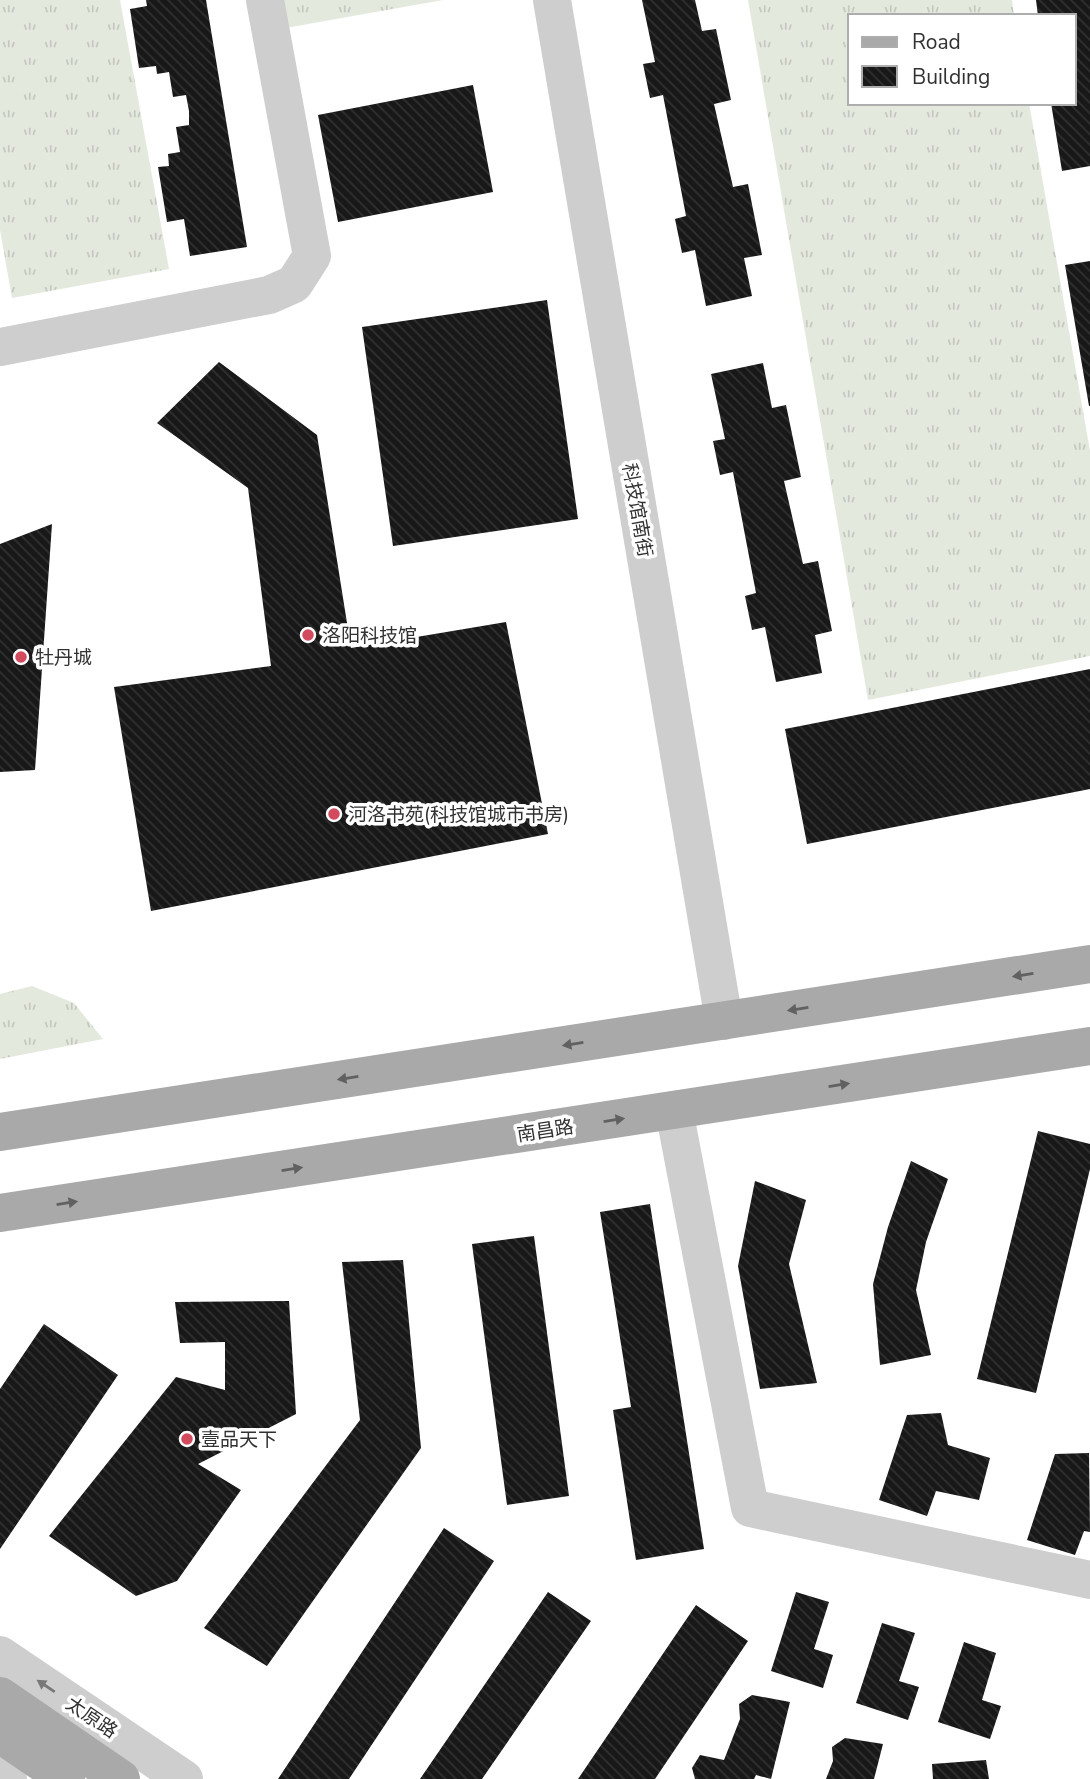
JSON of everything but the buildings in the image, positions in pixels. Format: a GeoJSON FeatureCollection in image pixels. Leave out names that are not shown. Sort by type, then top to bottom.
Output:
{"type":"FeatureCollection","features":[{"type":"Feature","properties":{"kind":"main road"},"geometry":{"type":"LineString","coordinates":[[0,1132],[1090,964]]}},
{"type":"Feature","properties":{"kind":"main road","name":"南昌路"},"geometry":{"type":"LineString","coordinates":[[0,1213],[1090,1046]]}},
{"type":"Feature","properties":{"kind":"main road","name":"太原路"},"geometry":{"type":"LineString","coordinates":[[0,1696],[121,1779]]}},
{"type":"Feature","properties":{"kind":"main road"},"geometry":{"type":"LineString","coordinates":[[0,1734],[66,1779]]}},
{"type":"Feature","properties":{"kind":"street"},"geometry":{"type":"LineString","coordinates":[[0,346],[269,295],[294,284],[312,256],[265,0]]}},
{"type":"Feature","properties":{"kind":"street","name":"科技馆南街"},"geometry":{"type":"LineString","coordinates":[[552,0],[724,1021]]}},
{"type":"Feature","properties":{"kind":"street"},"geometry":{"type":"LineString","coordinates":[[674,1110],[750,1508],[1090,1580]]}},
{"type":"Feature","properties":{"kind":"street","name":"太原路"},"geometry":{"type":"LineString","coordinates":[[0,1655],[184,1779]]}},
{"type":"Feature","properties":{"kind":"street"},"geometry":{"type":"LineString","coordinates":[[0,1773],[8,1779]]}},
{"type":"Feature","properties":{"kind":"green space"},"geometry":{"type":"Polygon","coordinates":[[[0,0],[120,0],[169,269],[12,298],[0,230],[0,0]]]}},
{"type":"Feature","properties":{"kind":"green space"},"geometry":{"type":"Polygon","coordinates":[[[275,0],[443,0],[280,29],[275,0]]]}},
{"type":"Feature","properties":{"kind":"green space"},"geometry":{"type":"Polygon","coordinates":[[[748,0],[1012,0],[1014,14],[848,14],[848,105],[1029,105],[1090,451],[1090,656],[868,700],[748,0]]]}},
{"type":"Feature","properties":{"kind":"green space"},"geometry":{"type":"Polygon","coordinates":[[[32,986],[74,1003],[103,1039],[0,1059],[0,994],[32,986]]]}},
{"type":"Feature","properties":{"kind":"place","name":"洛阳科技馆"},"geometry":{"type":"Point","coordinates":[308,635]}},
{"type":"Feature","properties":{"kind":"place","name":"牡丹城"},"geometry":{"type":"Point","coordinates":[21,657]}},
{"type":"Feature","properties":{"kind":"place","name":"河洛书苑(科技馆城市书房)"},"geometry":{"type":"Point","coordinates":[334,814]}},
{"type":"Feature","properties":{"kind":"place","name":"壹品天下"},"geometry":{"type":"Point","coordinates":[187,1439]}}]}
